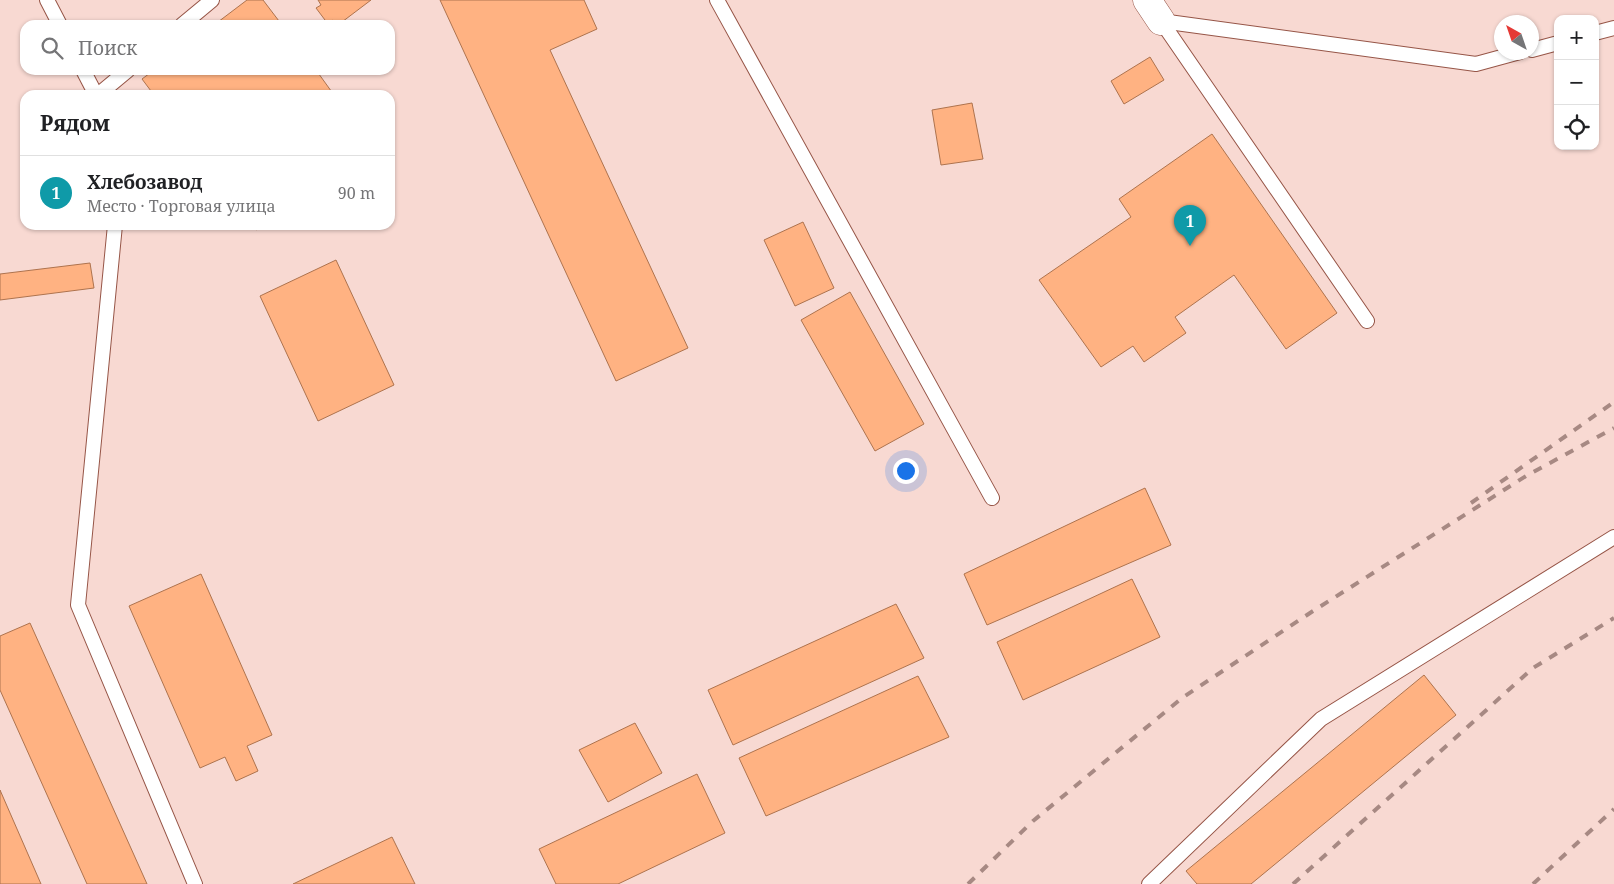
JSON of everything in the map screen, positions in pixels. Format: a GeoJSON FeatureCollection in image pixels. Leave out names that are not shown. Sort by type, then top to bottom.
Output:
{"type":"FeatureCollection","features":[{"type":"Feature","properties":{"kind":"lane"},"geometry":{"type":"LineString","coordinates":[[47,0],[57,20]]}},
{"type":"Feature","properties":{"kind":"lane"},"geometry":{"type":"LineString","coordinates":[[188,20],[212,0]]}},
{"type":"Feature","properties":{"kind":"lane"},"geometry":{"type":"LineString","coordinates":[[718,0],[992,498]]}},
{"type":"Feature","properties":{"kind":"lane"},"geometry":{"type":"LineString","coordinates":[[1154,10],[1476,64],[1494,59]]}},
{"type":"Feature","properties":{"kind":"lane"},"geometry":{"type":"LineString","coordinates":[[1154,10],[1367,320]]}},
{"type":"Feature","properties":{"kind":"lane"},"geometry":{"type":"LineString","coordinates":[[1599,32],[1614,28]]}},
{"type":"Feature","properties":{"kind":"lane"},"geometry":{"type":"LineString","coordinates":[[1539,48],[1554,44]]}},
{"type":"Feature","properties":{"kind":"lane"},"geometry":{"type":"LineString","coordinates":[[86,75],[94,90]]}},
{"type":"Feature","properties":{"kind":"lane"},"geometry":{"type":"LineString","coordinates":[[103,90],[122,75]]}},
{"type":"Feature","properties":{"kind":"lane"},"geometry":{"type":"LineString","coordinates":[[115,230],[78,605],[196,884]]}},
{"type":"Feature","properties":{"kind":"lane"},"geometry":{"type":"LineString","coordinates":[[1149,884],[1321,720],[1614,537]]}},
{"type":"Feature","properties":{"kind":"building"},"geometry":{"type":"Polygon","coordinates":[[[247,0],[263,0],[278,20],[221,20],[247,0]]]}},
{"type":"Feature","properties":{"kind":"building"},"geometry":{"type":"Polygon","coordinates":[[[318,0],[371,0],[345,20],[325,20],[316,8],[321,5],[318,0]]]}},
{"type":"Feature","properties":{"kind":"building"},"geometry":{"type":"Polygon","coordinates":[[[440,0],[584,0],[597,29],[550,50],[688,348],[616,381],[440,0]]]}},
{"type":"Feature","properties":{"kind":"building"},"geometry":{"type":"Polygon","coordinates":[[[1150,57],[1164,80],[1124,104],[1111,81],[1150,57]]]}},
{"type":"Feature","properties":{"kind":"building"},"geometry":{"type":"Polygon","coordinates":[[[147,75],[320,75],[330,90],[150,90],[142,79],[147,75]]]}},
{"type":"Feature","properties":{"kind":"building"},"geometry":{"type":"Polygon","coordinates":[[[972,103],[983,159],[941,165],[932,110],[972,103]]]}},
{"type":"Feature","properties":{"kind":"building"},"geometry":{"type":"Polygon","coordinates":[[[1212,134],[1337,313],[1286,349],[1234,275],[1175,317],[1186,333],[1144,362],[1133,346],[1101,367],[1039,280],[1131,217],[1119,199],[1212,134]]]}},
{"type":"Feature","properties":{"kind":"building"},"geometry":{"type":"Polygon","coordinates":[[[803,222],[834,288],[795,306],[764,240],[803,222]]]}},
{"type":"Feature","properties":{"kind":"building"},"geometry":{"type":"Polygon","coordinates":[[[336,260],[394,385],[318,421],[260,296],[336,260]]]}},
{"type":"Feature","properties":{"kind":"building"},"geometry":{"type":"Polygon","coordinates":[[[90,263],[94,288],[0,300],[0,274],[90,263]]]}},
{"type":"Feature","properties":{"kind":"building"},"geometry":{"type":"Polygon","coordinates":[[[850,292],[924,424],[875,451],[801,320],[850,292]]]}},
{"type":"Feature","properties":{"kind":"building"},"geometry":{"type":"Polygon","coordinates":[[[1145,488],[1171,545],[987,625],[964,574],[1145,488]]]}},
{"type":"Feature","properties":{"kind":"building"},"geometry":{"type":"Polygon","coordinates":[[[201,574],[272,735],[247,746],[258,771],[236,781],[225,757],[200,768],[129,606],[201,574]]]}},
{"type":"Feature","properties":{"kind":"building"},"geometry":{"type":"Polygon","coordinates":[[[1132,579],[1160,637],[1023,700],[997,642],[1132,579]]]}},
{"type":"Feature","properties":{"kind":"building"},"geometry":{"type":"Polygon","coordinates":[[[896,604],[924,658],[733,745],[708,690],[896,604]]]}},
{"type":"Feature","properties":{"kind":"building"},"geometry":{"type":"Polygon","coordinates":[[[30,623],[147,884],[87,884],[0,690],[0,636],[30,623]]]}},
{"type":"Feature","properties":{"kind":"building"},"geometry":{"type":"Polygon","coordinates":[[[1424,675],[1456,715],[1251,884],[1197,884],[1186,871],[1424,675]]]}},
{"type":"Feature","properties":{"kind":"building"},"geometry":{"type":"Polygon","coordinates":[[[918,676],[949,737],[766,816],[739,758],[918,676]]]}},
{"type":"Feature","properties":{"kind":"building"},"geometry":{"type":"Polygon","coordinates":[[[635,723],[662,773],[608,802],[579,750],[635,723]]]}},
{"type":"Feature","properties":{"kind":"building"},"geometry":{"type":"Polygon","coordinates":[[[697,774],[725,833],[618,884],[556,884],[539,849],[697,774]]]}},
{"type":"Feature","properties":{"kind":"building"},"geometry":{"type":"Polygon","coordinates":[[[0,790],[41,884],[0,884],[0,790]]]}},
{"type":"Feature","properties":{"kind":"building"},"geometry":{"type":"Polygon","coordinates":[[[392,837],[415,884],[293,884],[392,837]]]}},
{"type":"Feature","properties":{"kind":"railway"},"geometry":{"type":"LineString","coordinates":[[1471,503],[1614,402]]}},
{"type":"Feature","properties":{"kind":"railway"},"geometry":{"type":"LineString","coordinates":[[968,884],[1033,821],[1182,698],[1310,613],[1526,476],[1614,428]]}},
{"type":"Feature","properties":{"kind":"railway"},"geometry":{"type":"LineString","coordinates":[[1293,884],[1533,668],[1614,618]]}},
{"type":"Feature","properties":{"kind":"railway"},"geometry":{"type":"LineString","coordinates":[[1533,884],[1614,809]]}},
{"type":"Feature","properties":{"kind":"place","name":"Хлебозавод"},"geometry":{"type":"Point","coordinates":[1190,246]}}]}
